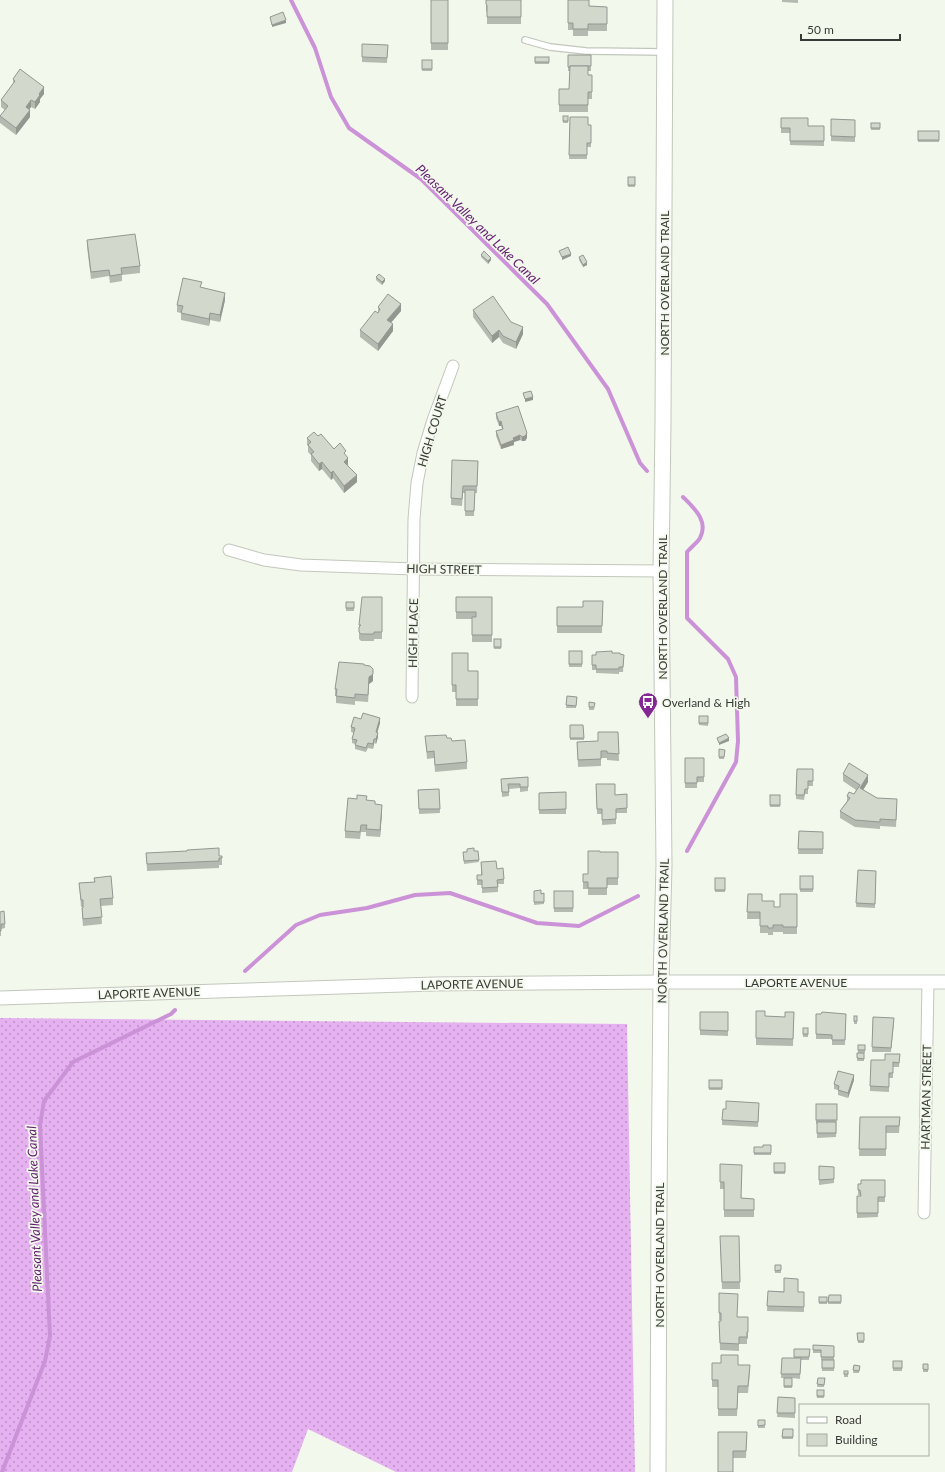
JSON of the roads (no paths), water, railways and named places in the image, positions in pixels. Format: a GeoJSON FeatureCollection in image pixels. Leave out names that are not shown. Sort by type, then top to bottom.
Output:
{"type":"FeatureCollection","features":[{"type":"Feature","properties":{"kind":"main road","name":"NORTH OVERLAND TRAIL"},"geometry":{"type":"LineString","coordinates":[[658,1472],[661,982],[664,845],[661,571],[665,0]]}},
{"type":"Feature","properties":{"kind":"street","name":"HIGH COURT"},"geometry":{"type":"LineString","coordinates":[[414,569],[414,519],[417,483],[422,453],[453,366]]}},
{"type":"Feature","properties":{"kind":"street","name":"HIGH STREET"},"geometry":{"type":"LineString","coordinates":[[229,550],[264,560],[301,565],[414,569],[661,571]]}},
{"type":"Feature","properties":{"kind":"street","name":"HIGH PLACE"},"geometry":{"type":"LineString","coordinates":[[412,697],[414,569]]}},
{"type":"Feature","properties":{"kind":"street","name":"HARTMAN STREET"},"geometry":{"type":"LineString","coordinates":[[924,1213],[928,982]]}},
{"type":"Feature","properties":{"kind":"street","name":"LAPORTE AVENUE"},"geometry":{"type":"LineString","coordinates":[[0,998],[435,984],[945,982]]}},
{"type":"Feature","properties":{"kind":"lane"},"geometry":{"type":"LineString","coordinates":[[525,40],[550,48],[665,52]]}},
{"type":"Feature","properties":{"kind":"waterway","name":"Pleasant Valley and Lake Canal"},"geometry":{"type":"LineString","coordinates":[[291,0],[315,48],[331,97],[349,128],[421,179],[547,304],[608,389],[640,463],[647,471]]}},
{"type":"Feature","properties":{"kind":"waterway","name":"Pleasant Valley and Lake Canal"},"geometry":{"type":"LineString","coordinates":[[683,497],[696,510],[703,526],[700,538],[687,552],[687,618],[728,659],[736,677],[738,741],[736,762],[687,851]]}},
{"type":"Feature","properties":{"kind":"waterway","name":"Pleasant Valley and Lake Canal"},"geometry":{"type":"LineString","coordinates":[[245,971],[296,925],[320,915],[367,908],[415,895],[450,893],[537,923],[579,926],[638,896]]}},
{"type":"Feature","properties":{"kind":"waterway","name":"Pleasant Valley and Lake Canal"},"geometry":{"type":"LineString","coordinates":[[2,1472],[45,1361],[50,1336],[40,1125],[44,1101],[73,1062],[171,1014],[175,1010]]}},
{"type":"Feature","properties":{"kind":"place","name":"Overland & High"},"geometry":{"type":"Point","coordinates":[648,719]}}]}
